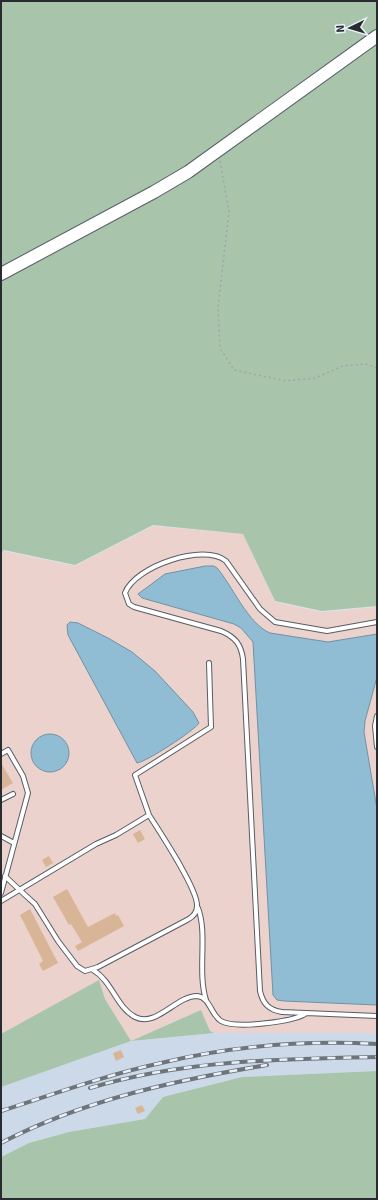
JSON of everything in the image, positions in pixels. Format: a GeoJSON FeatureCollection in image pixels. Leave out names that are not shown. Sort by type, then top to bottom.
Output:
{"type":"FeatureCollection","features":[{"type":"Feature","properties":{"kind":"street"},"geometry":{"type":"LineString","coordinates":[[1,274],[154,192],[219,151],[377,36]]}},
{"type":"Feature","properties":{"kind":"lane"},"geometry":{"type":"LineString","coordinates":[[377,622],[327,631],[275,622],[260,609],[226,561],[221,557],[210,554],[158,564],[130,584],[124,593],[129,604],[134,607],[221,631],[232,637],[240,646],[243,659],[260,991],[263,1002],[270,1009],[282,1012],[377,1016]]}},
{"type":"Feature","properties":{"kind":"lane"},"geometry":{"type":"LineString","coordinates":[[207,1002],[202,977],[201,925],[197,900],[191,886],[149,815],[135,776],[211,726],[209,663]]}},
{"type":"Feature","properties":{"kind":"lane"},"geometry":{"type":"LineString","coordinates":[[377,716],[375,726],[377,747]]}},
{"type":"Feature","properties":{"kind":"lane"},"geometry":{"type":"LineString","coordinates":[[1,754],[8,750],[21,770],[28,788],[27,798],[1,893]]}},
{"type":"Feature","properties":{"kind":"lane"},"geometry":{"type":"LineString","coordinates":[[1,800],[13,794]]}},
{"type":"Feature","properties":{"kind":"lane"},"geometry":{"type":"LineString","coordinates":[[1,901],[96,844],[116,835],[149,815]]}},
{"type":"Feature","properties":{"kind":"lane"},"geometry":{"type":"LineString","coordinates":[[1,836],[14,843]]}},
{"type":"Feature","properties":{"kind":"lane"},"geometry":{"type":"LineString","coordinates":[[6,876],[39,909],[54,936],[77,966],[84,971],[93,970],[187,920],[196,913],[198,907]]}},
{"type":"Feature","properties":{"kind":"lane"},"geometry":{"type":"LineString","coordinates":[[93,970],[106,980],[126,1010],[140,1019],[156,1016],[191,997],[200,997],[207,1002],[218,1019],[232,1024],[285,1020],[300,1017],[306,1013]]}},
{"type":"Feature","properties":{"kind":"path"},"geometry":{"type":"LineString","coordinates":[[219,151],[229,212],[218,307],[220,348],[234,370],[286,381],[314,378],[344,366],[365,364],[377,368]]}},
{"type":"Feature","properties":{"kind":"shaded area"},"geometry":{"type":"Polygon","coordinates":[[[153,526],[243,534],[275,602],[322,612],[377,607],[377,1032],[375,1033],[214,1033],[210,1031],[201,1010],[131,1041],[105,999],[99,981],[1,1034],[1,554],[4,551],[75,566],[153,526]]]}},
{"type":"Feature","properties":{"kind":"shaded area"},"geometry":{"type":"Polygon","coordinates":[[[214,1033],[377,1033],[377,1071],[242,1077],[163,1097],[145,1119],[69,1132],[29,1143],[1,1157],[1,1087],[131,1041],[214,1033]]]}},
{"type":"Feature","properties":{"kind":"green space"},"geometry":{"type":"Polygon","coordinates":[[[1,1],[377,1],[377,606],[322,611],[275,601],[243,534],[153,525],[75,565],[4,550],[1,553],[1,1]]]}},
{"type":"Feature","properties":{"kind":"green space"},"geometry":{"type":"Polygon","coordinates":[[[99,980],[105,999],[131,1041],[1,1087],[1,1034],[99,980]]]}},
{"type":"Feature","properties":{"kind":"green space"},"geometry":{"type":"Polygon","coordinates":[[[201,1010],[210,1031],[214,1033],[131,1041],[201,1010]]]}},
{"type":"Feature","properties":{"kind":"green space"},"geometry":{"type":"Polygon","coordinates":[[[377,1071],[377,1199],[1,1199],[1,1157],[29,1143],[69,1132],[145,1119],[163,1097],[242,1077],[377,1071]]]}},
{"type":"Feature","properties":{"kind":"water"},"geometry":{"type":"Polygon","coordinates":[[[205,566],[214,566],[217,568],[248,613],[262,628],[270,633],[328,642],[377,634],[377,677],[365,721],[364,732],[377,809],[377,1005],[284,1001],[277,1000],[273,995],[253,642],[241,628],[234,624],[142,598],[138,594],[165,574],[205,566]]]}},
{"type":"Feature","properties":{"kind":"water"},"geometry":{"type":"Polygon","coordinates":[[[70,622],[78,623],[132,652],[155,671],[193,712],[199,723],[170,746],[137,763],[68,635],[67,625],[70,622]]]}},
{"type":"Feature","properties":{"kind":"water"},"geometry":{"type":"Polygon","coordinates":[[[46,734],[54,734],[61,737],[66,742],[69,753],[66,764],[61,769],[54,772],[46,772],[39,769],[34,764],[31,757],[31,749],[34,742],[39,737],[46,734]]]}},
{"type":"Feature","properties":{"kind":"building"},"geometry":{"type":"Polygon","coordinates":[[[1,763],[13,783],[1,790],[1,763]]]}},
{"type":"Feature","properties":{"kind":"building"},"geometry":{"type":"Polygon","coordinates":[[[140,830],[145,839],[138,843],[133,834],[140,830]]]}},
{"type":"Feature","properties":{"kind":"building"},"geometry":{"type":"Polygon","coordinates":[[[49,856],[53,863],[46,867],[42,860],[49,856]]]}},
{"type":"Feature","properties":{"kind":"building"},"geometry":{"type":"Polygon","coordinates":[[[67,889],[88,927],[115,913],[116,916],[118,915],[124,926],[78,951],[75,946],[82,942],[71,924],[69,925],[53,897],[67,889]]]}},
{"type":"Feature","properties":{"kind":"building"},"geometry":{"type":"Polygon","coordinates":[[[30,909],[58,963],[43,971],[39,964],[43,961],[20,915],[30,909]]]}},
{"type":"Feature","properties":{"kind":"building"},"geometry":{"type":"Polygon","coordinates":[[[121,1050],[124,1057],[116,1061],[113,1053],[121,1050]]]}},
{"type":"Feature","properties":{"kind":"building"},"geometry":{"type":"Polygon","coordinates":[[[142,1105],[145,1111],[138,1114],[135,1108],[142,1105]]]}},
{"type":"Feature","properties":{"kind":"railway"},"geometry":{"type":"LineString","coordinates":[[1,1111],[120,1073],[214,1052],[241,1048],[295,1044],[377,1044]]}},
{"type":"Feature","properties":{"kind":"railway"},"geometry":{"type":"LineString","coordinates":[[90,1088],[125,1079],[196,1066],[268,1060],[377,1057]]}},
{"type":"Feature","properties":{"kind":"railway"},"geometry":{"type":"LineString","coordinates":[[1,1143],[32,1128],[97,1103],[199,1077],[267,1065]]}}]}
